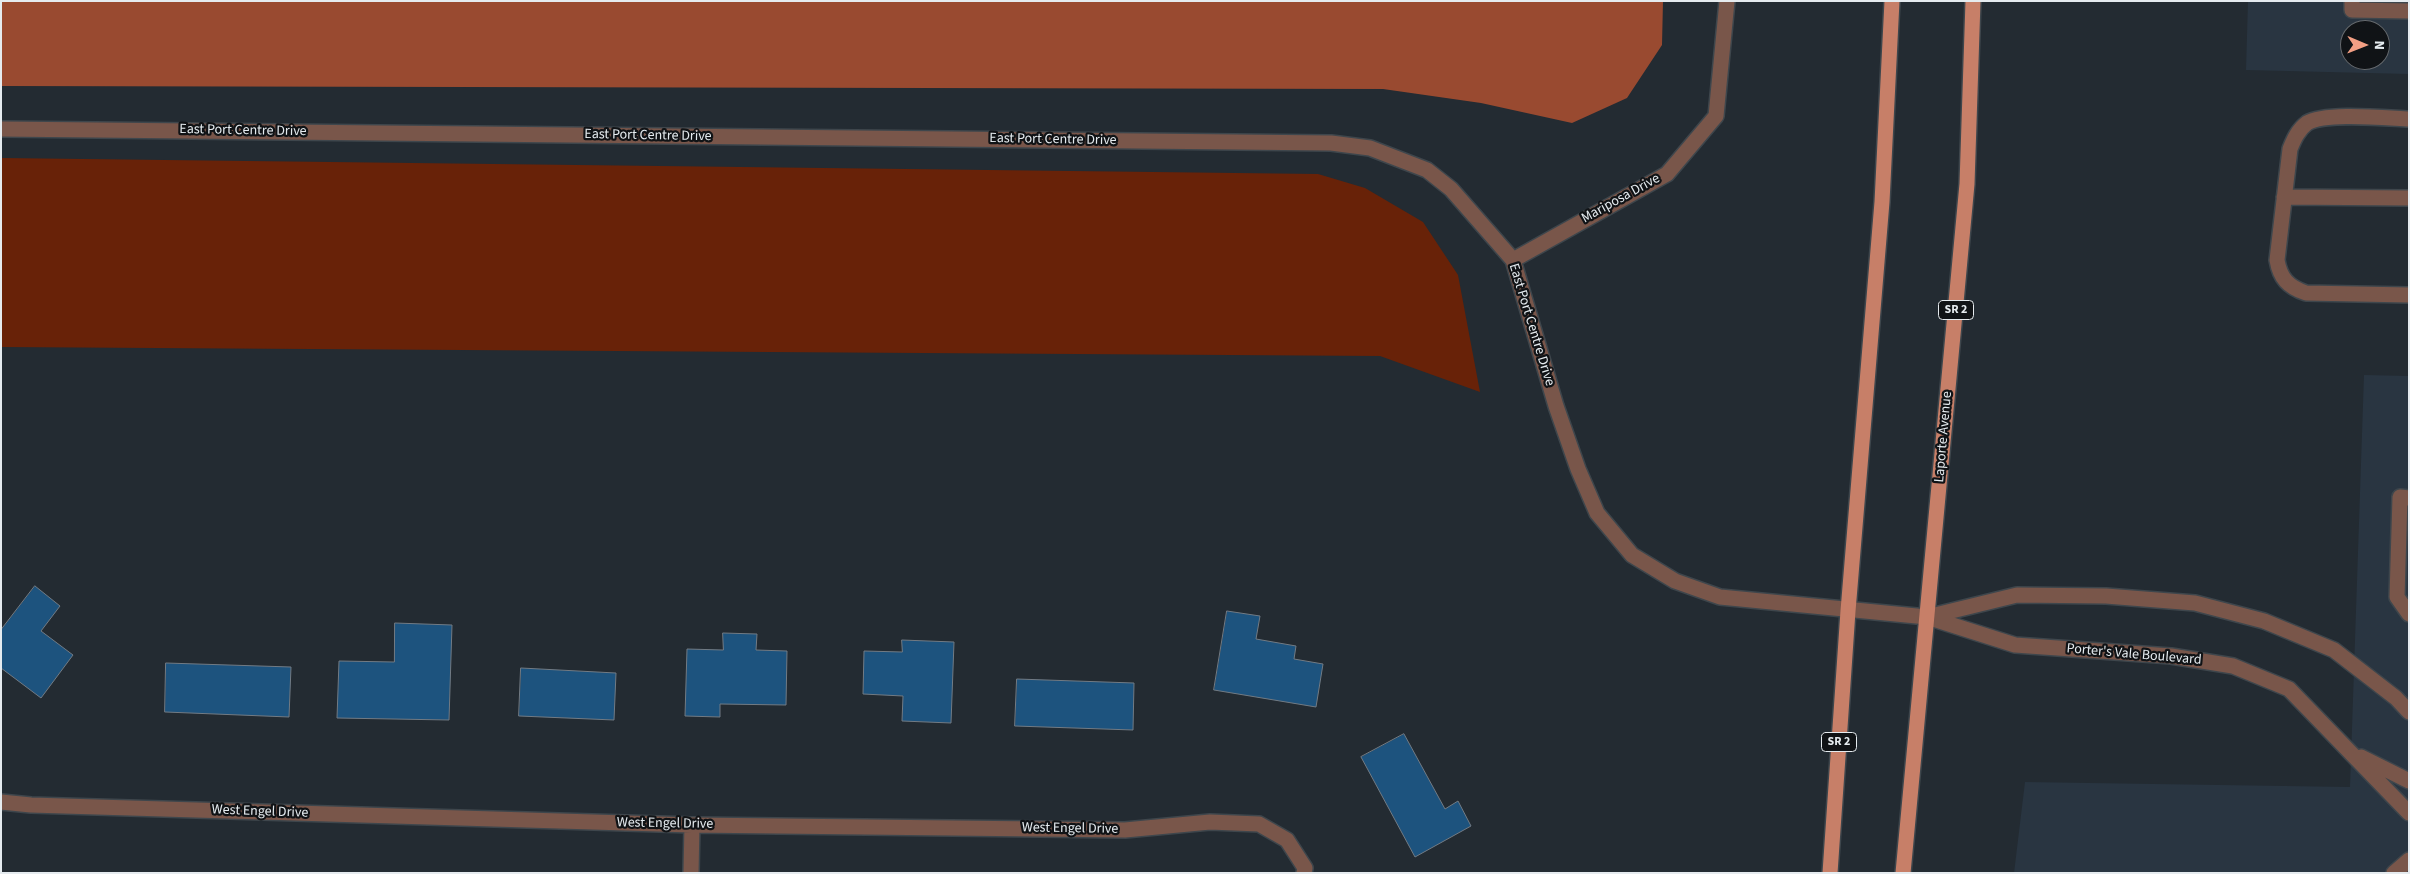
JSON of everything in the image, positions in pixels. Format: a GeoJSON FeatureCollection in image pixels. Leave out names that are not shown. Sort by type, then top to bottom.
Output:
{"type":"FeatureCollection","features":[{"type":"Feature","properties":{"kind":"main road","name":"SR 2"},"geometry":{"type":"LineString","coordinates":[[1830,873],[1848,611],[1882,202],[1892,1]]}},
{"type":"Feature","properties":{"kind":"main road","name":"Laporte Avenue"},"geometry":{"type":"LineString","coordinates":[[1903,873],[1968,184],[1973,1]]}},
{"type":"Feature","properties":{"kind":"street","name":"Mariposa Drive"},"geometry":{"type":"LineString","coordinates":[[1513,260],[1667,174],[1716,116],[1727,1]]}},
{"type":"Feature","properties":{"kind":"street"},"geometry":{"type":"LineString","coordinates":[[2352,1],[2352,10],[2409,10]]}},
{"type":"Feature","properties":{"kind":"street"},"geometry":{"type":"LineString","coordinates":[[2409,119],[2322,117],[2308,123],[2296,134],[2290,149],[2277,260],[2279,273],[2286,282],[2295,289],[2306,292],[2409,294]]}},
{"type":"Feature","properties":{"kind":"street","name":"East Port Centre Drive"},"geometry":{"type":"LineString","coordinates":[[1,129],[1331,143],[1370,148],[1427,170],[1451,189],[1513,260],[1556,406],[1578,469],[1597,513],[1632,555],[1675,581],[1720,598],[1848,611]]}},
{"type":"Feature","properties":{"kind":"street"},"geometry":{"type":"LineString","coordinates":[[2284,197],[2409,198]]}},
{"type":"Feature","properties":{"kind":"street"},"geometry":{"type":"LineString","coordinates":[[2409,498],[2400,497],[2397,597],[2409,614]]}},
{"type":"Feature","properties":{"kind":"street","name":"Porter's Vale Boulevard"},"geometry":{"type":"LineString","coordinates":[[1927,617],[2017,595],[2106,596],[2195,603],[2264,621],[2334,650],[2396,698],[2409,712]]}},
{"type":"Feature","properties":{"kind":"street","name":"Porter's Vale Boulevard"},"geometry":{"type":"LineString","coordinates":[[1848,611],[1927,617],[2015,645],[2171,656],[2233,666],[2289,689],[2409,813]]}},
{"type":"Feature","properties":{"kind":"street"},"geometry":{"type":"LineString","coordinates":[[2351,752],[2409,781]]}},
{"type":"Feature","properties":{"kind":"street","name":"West Engel Drive"},"geometry":{"type":"LineString","coordinates":[[1,802],[31,805],[692,825],[1125,830],[1210,822],[1260,824],[1286,840],[1305,868],[1304,873]]}},
{"type":"Feature","properties":{"kind":"street"},"geometry":{"type":"LineString","coordinates":[[691,873],[692,825]]}},
{"type":"Feature","properties":{"kind":"street"},"geometry":{"type":"LineString","coordinates":[[2394,873],[2409,860]]}},
{"type":"Feature","properties":{"kind":"shaded area"},"geometry":{"type":"Polygon","coordinates":[[[1,1],[1663,1],[1662,45],[1627,98],[1572,123],[1481,103],[1383,89],[1,86],[1,1]]]}},
{"type":"Feature","properties":{"kind":"shaded area"},"geometry":{"type":"Polygon","coordinates":[[[2248,1],[2409,1],[2409,74],[2246,70],[2248,1]]]}},
{"type":"Feature","properties":{"kind":"shaded area"},"geometry":{"type":"Polygon","coordinates":[[[1,158],[1318,174],[1365,188],[1423,222],[1458,275],[1480,392],[1380,356],[1,347],[1,158]]]}},
{"type":"Feature","properties":{"kind":"shaded area"},"geometry":{"type":"Polygon","coordinates":[[[2364,375],[2409,376],[2409,873],[2014,873],[2025,782],[2350,787],[2364,375]]]}},
{"type":"Feature","properties":{"kind":"building"},"geometry":{"type":"Polygon","coordinates":[[[35,586],[60,606],[41,631],[73,655],[41,698],[1,668],[1,630],[35,586]]]}},
{"type":"Feature","properties":{"kind":"building"},"geometry":{"type":"Polygon","coordinates":[[[1227,611],[1260,616],[1256,639],[1296,646],[1294,659],[1323,664],[1316,707],[1214,690],[1227,611]]]}},
{"type":"Feature","properties":{"kind":"building"},"geometry":{"type":"Polygon","coordinates":[[[395,623],[452,625],[449,720],[337,718],[339,661],[394,662],[395,623]]]}},
{"type":"Feature","properties":{"kind":"building"},"geometry":{"type":"Polygon","coordinates":[[[723,633],[757,634],[756,650],[787,651],[786,705],[720,704],[720,717],[685,716],[687,649],[723,650],[723,633]]]}},
{"type":"Feature","properties":{"kind":"building"},"geometry":{"type":"Polygon","coordinates":[[[902,640],[954,642],[951,723],[902,721],[903,696],[863,694],[864,651],[902,652],[902,640]]]}},
{"type":"Feature","properties":{"kind":"building"},"geometry":{"type":"Polygon","coordinates":[[[166,663],[291,667],[289,717],[165,712],[166,663]]]}},
{"type":"Feature","properties":{"kind":"building"},"geometry":{"type":"Polygon","coordinates":[[[521,668],[616,673],[614,720],[519,716],[521,668]]]}},
{"type":"Feature","properties":{"kind":"building"},"geometry":{"type":"Polygon","coordinates":[[[1017,679],[1134,683],[1133,730],[1015,726],[1017,679]]]}},
{"type":"Feature","properties":{"kind":"building"},"geometry":{"type":"Polygon","coordinates":[[[1404,734],[1445,809],[1458,801],[1471,826],[1415,857],[1361,757],[1404,734]]]}}]}
